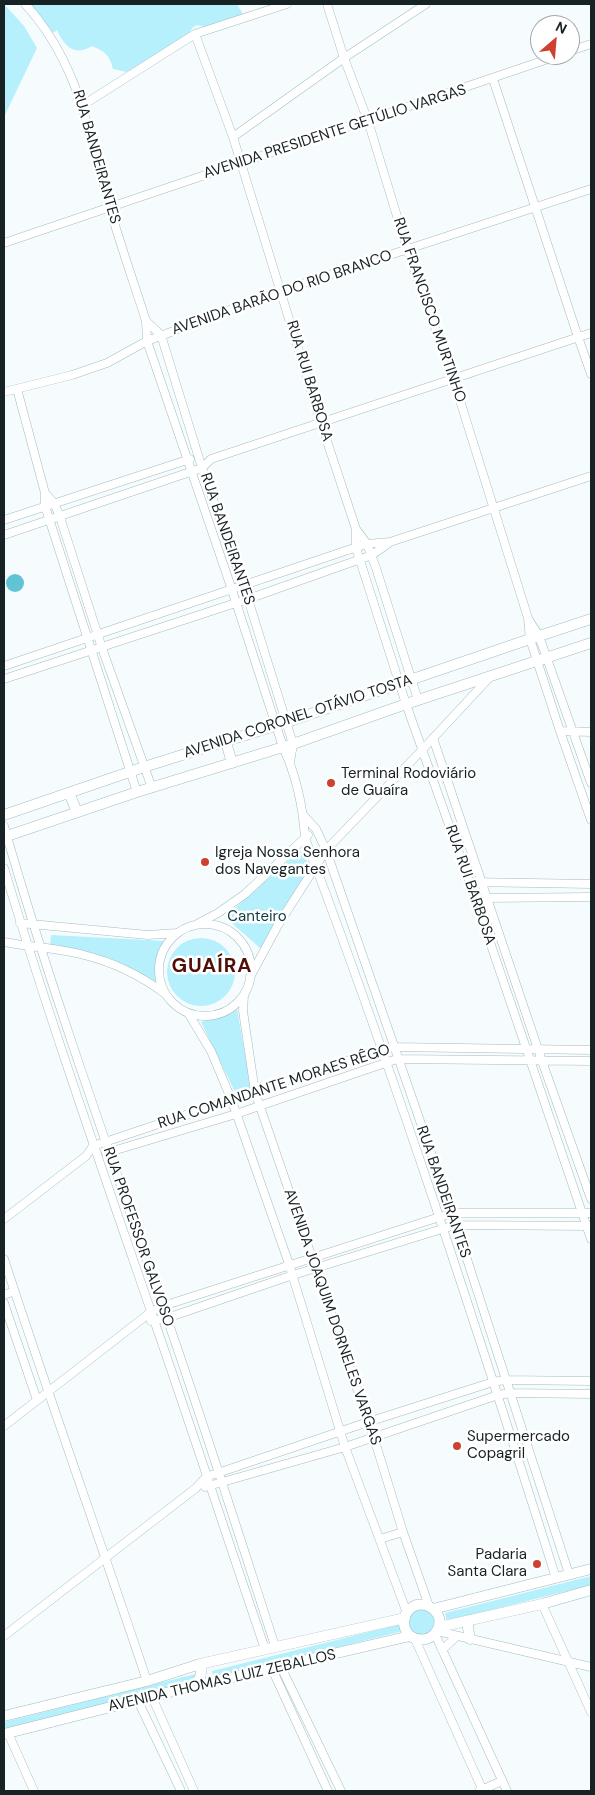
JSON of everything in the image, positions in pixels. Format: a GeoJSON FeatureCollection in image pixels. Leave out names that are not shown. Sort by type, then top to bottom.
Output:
{"type":"FeatureCollection","features":[{"type":"Feature","properties":{"kind":"main road","name":"AVENIDA CORONEL OTÁVIO TOSTA"},"geometry":{"type":"LineString","coordinates":[[4,815],[144,767],[276,726],[591,619]]}},
{"type":"Feature","properties":{"kind":"main road","name":"AVENIDA CORONEL OTÁVIO TOSTA"},"geometry":{"type":"LineString","coordinates":[[5,833],[293,744],[406,704],[591,643]]}},
{"type":"Feature","properties":{"kind":"main road"},"geometry":{"type":"LineString","coordinates":[[226,742],[232,763]]}},
{"type":"Feature","properties":{"kind":"main road"},"geometry":{"type":"LineString","coordinates":[[69,793],[77,812]]}},
{"type":"Feature","properties":{"kind":"main road","name":"AVENIDA THOMAS LUIZ ZEBALLOS"},"geometry":{"type":"LineString","coordinates":[[4,1715],[147,1681],[200,1664],[406,1615],[417,1605],[431,1608],[591,1569]]}},
{"type":"Feature","properties":{"kind":"main road","name":"AVENIDA THOMAS LUIZ ZEBALLOS"},"geometry":{"type":"LineString","coordinates":[[6,1734],[182,1689],[413,1637],[426,1640],[437,1631],[469,1620],[542,1604],[591,1590]]}},
{"type":"Feature","properties":{"kind":"main road","name":"AVENIDA JOAQUIM DORNELES VARGAS"},"geometry":{"type":"LineString","coordinates":[[431,1608],[438,1616],[437,1631]]}},
{"type":"Feature","properties":{"kind":"main road","name":"AVENIDA JOAQUIM DORNELES VARGAS"},"geometry":{"type":"LineString","coordinates":[[406,1615],[405,1629],[413,1637]]}},
{"type":"Feature","properties":{"kind":"main road"},"geometry":{"type":"LineString","coordinates":[[469,1620],[470,1639]]}},
{"type":"Feature","properties":{"kind":"main road"},"geometry":{"type":"LineString","coordinates":[[182,1689],[196,1683],[200,1679],[200,1664]]}},
{"type":"Feature","properties":{"kind":"street","name":"RUA BANDEIRANTES"},"geometry":{"type":"LineString","coordinates":[[25,4],[40,21],[62,54],[83,106],[109,207],[146,321],[147,340],[283,747],[290,763],[304,816],[305,838],[382,1049],[415,1146],[498,1395],[556,1578]]}},
{"type":"Feature","properties":{"kind":"street"},"geometry":{"type":"LineString","coordinates":[[83,106],[195,34],[287,4]]}},
{"type":"Feature","properties":{"kind":"street","name":"RUA FRANCISCO MURTINHO"},"geometry":{"type":"LineString","coordinates":[[327,4],[344,58],[368,121],[408,249],[453,378],[542,659],[560,731],[591,820]]}},
{"type":"Feature","properties":{"kind":"street"},"geometry":{"type":"LineString","coordinates":[[233,137],[344,58],[426,4]]}},
{"type":"Feature","properties":{"kind":"street","name":"RUA RUI BARBOSA"},"geometry":{"type":"LineString","coordinates":[[195,34],[242,163],[321,423],[356,529],[367,544],[372,555],[418,700]]}},
{"type":"Feature","properties":{"kind":"street","name":"AVENIDA PRESIDENTE GETÚLIO VARGAS"},"geometry":{"type":"LineString","coordinates":[[4,243],[532,65]]}},
{"type":"Feature","properties":{"kind":"street"},"geometry":{"type":"LineString","coordinates":[[493,79],[591,374]]}},
{"type":"Feature","properties":{"kind":"street","name":"AVENIDA BARÃO DO RIO BRANCO"},"geometry":{"type":"LineString","coordinates":[[4,392],[72,376],[107,363],[147,340],[280,291],[591,189]]}},
{"type":"Feature","properties":{"kind":"street","name":"RUA BANDEIRANTES"},"geometry":{"type":"LineString","coordinates":[[146,321],[161,335],[198,456],[244,586],[293,744],[290,763]]}},
{"type":"Feature","properties":{"kind":"street"},"geometry":{"type":"LineString","coordinates":[[4,535],[202,468],[211,459],[591,333]]}},
{"type":"Feature","properties":{"kind":"street"},"geometry":{"type":"LineString","coordinates":[[17,389],[45,493],[45,506],[137,792]]}},
{"type":"Feature","properties":{"kind":"street"},"geometry":{"type":"LineString","coordinates":[[4,520],[198,456],[211,459]]}},
{"type":"Feature","properties":{"kind":"street"},"geometry":{"type":"LineString","coordinates":[[4,666],[367,544],[390,542],[591,476]]}},
{"type":"Feature","properties":{"kind":"street"},"geometry":{"type":"LineString","coordinates":[[45,493],[54,503],[60,517],[102,648],[152,788]]}},
{"type":"Feature","properties":{"kind":"street","name":"RUA RUI BARBOSA"},"geometry":{"type":"LineString","coordinates":[[356,529],[356,548],[399,684],[476,898],[557,1139],[587,1213],[591,1239]]}},
{"type":"Feature","properties":{"kind":"street"},"geometry":{"type":"LineString","coordinates":[[213,535],[224,531]]}},
{"type":"Feature","properties":{"kind":"street"},"geometry":{"type":"LineString","coordinates":[[4,679],[168,626],[372,555],[390,542]]}},
{"type":"Feature","properties":{"kind":"street"},"geometry":{"type":"LineString","coordinates":[[302,566],[307,578]]}},
{"type":"Feature","properties":{"kind":"street"},"geometry":{"type":"LineString","coordinates":[[164,613],[168,626]]}},
{"type":"Feature","properties":{"kind":"street"},"geometry":{"type":"LineString","coordinates":[[379,619],[391,616]]}},
{"type":"Feature","properties":{"kind":"street"},"geometry":{"type":"LineString","coordinates":[[255,660],[267,657]]}},
{"type":"Feature","properties":{"kind":"street","name":"RUA FRANCISCO MURTINHO"},"geometry":{"type":"LineString","coordinates":[[542,659],[574,732],[591,783]]}},
{"type":"Feature","properties":{"kind":"street"},"geometry":{"type":"LineString","coordinates":[[4,942],[84,955],[111,964],[149,982],[165,994],[175,1005],[188,1013],[209,1016],[229,1010],[244,995],[250,977],[278,924],[315,864],[326,850],[490,677]]}},
{"type":"Feature","properties":{"kind":"street"},"geometry":{"type":"LineString","coordinates":[[560,731],[591,732]]}},
{"type":"Feature","properties":{"kind":"street","name":"RUA RUI BARBOSA"},"geometry":{"type":"LineString","coordinates":[[433,738],[542,1061],[591,1199]]}},
{"type":"Feature","properties":{"kind":"street"},"geometry":{"type":"LineString","coordinates":[[576,775],[588,772]]}},
{"type":"Feature","properties":{"kind":"street"},"geometry":{"type":"LineString","coordinates":[[446,815],[458,811]]}},
{"type":"Feature","properties":{"kind":"street","name":"RUA BANDEIRANTES"},"geometry":{"type":"LineString","coordinates":[[304,816],[316,828],[326,850],[452,1213],[569,1574]]}},
{"type":"Feature","properties":{"kind":"street"},"geometry":{"type":"LineString","coordinates":[[20,923],[148,935],[177,933],[218,913],[245,894],[316,828]]}},
{"type":"Feature","properties":{"kind":"street","name":"RUA PROFESSOR GALVOSO"},"geometry":{"type":"LineString","coordinates":[[5,833],[105,1142],[163,1306],[275,1646]]}},
{"type":"Feature","properties":{"kind":"street","name":"RUA PROFESSOR GALVOSO"},"geometry":{"type":"LineString","coordinates":[[4,868],[27,946],[93,1146],[155,1321],[265,1649]]}},
{"type":"Feature","properties":{"kind":"street"},"geometry":{"type":"LineString","coordinates":[[470,882],[591,884]]}},
{"type":"Feature","properties":{"kind":"street"},"geometry":{"type":"LineString","coordinates":[[476,898],[591,897]]}},
{"type":"Feature","properties":{"kind":"street"},"geometry":{"type":"LineString","coordinates":[[336,922],[349,918]]}},
{"type":"Feature","properties":{"kind":"street"},"geometry":{"type":"LineString","coordinates":[[195,925],[213,925],[230,931],[242,944],[250,960],[250,977]]}},
{"type":"Feature","properties":{"kind":"street"},"geometry":{"type":"LineString","coordinates":[[165,994],[159,978],[159,961],[165,946],[177,933]]}},
{"type":"Feature","properties":{"kind":"street"},"geometry":{"type":"LineString","coordinates":[[501,973],[512,971]]}},
{"type":"Feature","properties":{"kind":"street","name":"AVENIDA JOAQUIM DORNELES VARGAS"},"geometry":{"type":"LineString","coordinates":[[244,995],[243,1011],[255,1092],[374,1438],[403,1532],[431,1608]]}},
{"type":"Feature","properties":{"kind":"street","name":"AVENIDA JOAQUIM DORNELES VARGAS"},"geometry":{"type":"LineString","coordinates":[[188,1013],[211,1051],[232,1101],[293,1276],[340,1432],[406,1615]]}},
{"type":"Feature","properties":{"kind":"street"},"geometry":{"type":"LineString","coordinates":[[55,1029],[67,1026]]}},
{"type":"Feature","properties":{"kind":"street","name":"RUA COMANDANTE MORAES RÊGO"},"geometry":{"type":"LineString","coordinates":[[93,1146],[232,1101],[382,1049],[394,1047],[591,1050]]}},
{"type":"Feature","properties":{"kind":"street"},"geometry":{"type":"LineString","coordinates":[[461,1048],[462,1060]]}},
{"type":"Feature","properties":{"kind":"street","name":"RUA COMANDANTE MORAES RÊGO"},"geometry":{"type":"LineString","coordinates":[[86,1156],[97,1156],[236,1114],[397,1059],[591,1061]]}},
{"type":"Feature","properties":{"kind":"street"},"geometry":{"type":"LineString","coordinates":[[404,1114],[415,1110]]}},
{"type":"Feature","properties":{"kind":"street"},"geometry":{"type":"LineString","coordinates":[[557,1139],[568,1135]]}},
{"type":"Feature","properties":{"kind":"street"},"geometry":{"type":"LineString","coordinates":[[415,1146],[427,1143]]}},
{"type":"Feature","properties":{"kind":"street"},"geometry":{"type":"LineString","coordinates":[[4,1219],[86,1156],[93,1146]]}},
{"type":"Feature","properties":{"kind":"street"},"geometry":{"type":"LineString","coordinates":[[4,1426],[151,1312],[163,1306],[452,1213],[587,1213]]}},
{"type":"Feature","properties":{"kind":"street"},"geometry":{"type":"LineString","coordinates":[[519,1213],[520,1225]]}},
{"type":"Feature","properties":{"kind":"street"},"geometry":{"type":"LineString","coordinates":[[121,1224],[133,1220]]}},
{"type":"Feature","properties":{"kind":"street"},"geometry":{"type":"LineString","coordinates":[[142,1320],[155,1321],[167,1318],[455,1225],[589,1226]]}},
{"type":"Feature","properties":{"kind":"street"},"geometry":{"type":"LineString","coordinates":[[378,1236],[381,1248]]}},
{"type":"Feature","properties":{"kind":"street"},"geometry":{"type":"LineString","coordinates":[[4,1259],[47,1392],[147,1681]]}},
{"type":"Feature","properties":{"kind":"street"},"geometry":{"type":"LineString","coordinates":[[135,1266],[147,1262]]}},
{"type":"Feature","properties":{"kind":"street"},"geometry":{"type":"LineString","coordinates":[[4,1295],[14,1291]]}},
{"type":"Feature","properties":{"kind":"street"},"geometry":{"type":"LineString","coordinates":[[465,1296],[477,1292]]}},
{"type":"Feature","properties":{"kind":"street"},"geometry":{"type":"LineString","coordinates":[[4,1303],[37,1400]]}},
{"type":"Feature","properties":{"kind":"street"},"geometry":{"type":"LineString","coordinates":[[476,1328],[487,1324]]}},
{"type":"Feature","properties":{"kind":"street"},"geometry":{"type":"LineString","coordinates":[[4,1636],[196,1488],[206,1477],[493,1382],[505,1380],[591,1381]]}},
{"type":"Feature","properties":{"kind":"street"},"geometry":{"type":"LineString","coordinates":[[555,1380],[556,1394]]}},
{"type":"Feature","properties":{"kind":"street"},"geometry":{"type":"LineString","coordinates":[[196,1488],[222,1483],[346,1447],[498,1395],[510,1393],[591,1394]]}},
{"type":"Feature","properties":{"kind":"street"},"geometry":{"type":"LineString","coordinates":[[182,1403],[194,1399]]}},
{"type":"Feature","properties":{"kind":"street"},"geometry":{"type":"LineString","coordinates":[[508,1428],[520,1425]]}},
{"type":"Feature","properties":{"kind":"street"},"geometry":{"type":"LineString","coordinates":[[520,1466],[532,1462]]}},
{"type":"Feature","properties":{"kind":"street"},"geometry":{"type":"LineString","coordinates":[[380,1539],[403,1532]]}},
{"type":"Feature","properties":{"kind":"street"},"geometry":{"type":"LineString","coordinates":[[546,1547],[558,1543]]}},
{"type":"Feature","properties":{"kind":"street"},"geometry":{"type":"LineString","coordinates":[[235,1562],[247,1558]]}},
{"type":"Feature","properties":{"kind":"street"},"geometry":{"type":"LineString","coordinates":[[542,1604],[591,1712]]}},
{"type":"Feature","properties":{"kind":"street"},"geometry":{"type":"LineString","coordinates":[[437,1631],[591,1666]]}},
{"type":"Feature","properties":{"kind":"street","name":"AVENIDA JOAQUIM DORNELES VARGAS"},"geometry":{"type":"LineString","coordinates":[[437,1631],[442,1650],[507,1791]]}},
{"type":"Feature","properties":{"kind":"street"},"geometry":{"type":"LineString","coordinates":[[442,1650],[457,1636]]}},
{"type":"Feature","properties":{"kind":"street","name":"AVENIDA JOAQUIM DORNELES VARGAS"},"geometry":{"type":"LineString","coordinates":[[413,1637],[481,1791]]}},
{"type":"Feature","properties":{"kind":"street"},"geometry":{"type":"LineString","coordinates":[[276,1668],[327,1759],[342,1791]]}},
{"type":"Feature","properties":{"kind":"street"},"geometry":{"type":"LineString","coordinates":[[276,1668],[328,1791]]}},
{"type":"Feature","properties":{"kind":"street"},"geometry":{"type":"LineString","coordinates":[[152,1697],[194,1791]]}},
{"type":"Feature","properties":{"kind":"street"},"geometry":{"type":"LineString","coordinates":[[138,1701],[181,1791]]}},
{"type":"Feature","properties":{"kind":"street"},"geometry":{"type":"LineString","coordinates":[[6,1734],[34,1791]]}},
{"type":"Feature","properties":{"kind":"street"},"geometry":{"type":"LineString","coordinates":[[168,1763],[179,1758]]}},
{"type":"Feature","properties":{"kind":"street"},"geometry":{"type":"LineString","coordinates":[[316,1763],[327,1759]]}},
{"type":"Feature","properties":{"kind":"street"},"geometry":{"type":"LineString","coordinates":[[481,1791],[502,1781]]}},
{"type":"Feature","properties":{"kind":"green space"},"geometry":{"type":"Polygon","coordinates":[[[4,4],[24,26],[37,48],[4,117],[4,4]]]}},
{"type":"Feature","properties":{"kind":"green space"},"geometry":{"type":"Polygon","coordinates":[[[29,4],[237,4],[244,16],[205,28],[200,25],[195,26],[189,34],[148,61],[127,72],[113,69],[108,57],[97,48],[92,46],[86,49],[75,50],[70,48],[63,41],[57,30],[53,33],[29,4]]]}},
{"type":"Feature","properties":{"kind":"green space","name":"Canteiro"},"geometry":{"type":"Polygon","coordinates":[[[300,850],[312,869],[261,949],[225,917],[300,850]]]}},
{"type":"Feature","properties":{"kind":"green space"},"geometry":{"type":"Polygon","coordinates":[[[51,935],[166,941],[158,960],[157,982],[109,958],[50,947],[51,935]]]}},
{"type":"Feature","properties":{"kind":"green space"},"geometry":{"type":"Polygon","coordinates":[[[201,938],[214,941],[225,948],[232,959],[235,972],[232,985],[225,996],[214,1003],[201,1006],[188,1003],[177,996],[170,985],[167,972],[170,959],[177,948],[188,941],[201,938]]]}},
{"type":"Feature","properties":{"kind":"green space"},"geometry":{"type":"Polygon","coordinates":[[[237,1009],[251,1089],[236,1094],[201,1022],[237,1009]]]}},
{"type":"Feature","properties":{"kind":"green space"},"geometry":{"type":"Polygon","coordinates":[[[591,1576],[591,1585],[447,1621],[445,1613],[591,1576]]]}},
{"type":"Feature","properties":{"kind":"green space"},"geometry":{"type":"Polygon","coordinates":[[[421,1609],[430,1613],[434,1622],[430,1631],[421,1635],[412,1631],[408,1622],[412,1613],[421,1609]]]}},
{"type":"Feature","properties":{"kind":"green space"},"geometry":{"type":"Polygon","coordinates":[[[401,1624],[403,1631],[214,1678],[212,1671],[401,1624]]]}},
{"type":"Feature","properties":{"kind":"green space"},"geometry":{"type":"Polygon","coordinates":[[[195,1674],[198,1678],[172,1685],[170,1689],[4,1730],[4,1722],[195,1674]]]}},
{"type":"Feature","properties":{"kind":"shaded area"},"geometry":{"type":"Polygon","coordinates":[[[11,574],[19,574],[24,579],[22,590],[11,592],[6,587],[6,579],[11,574]]]}},
{"type":"Feature","properties":{"kind":"place","name":"Terminal Rodoviário de Guaíra"},"geometry":{"type":"Point","coordinates":[331,783]}},
{"type":"Feature","properties":{"kind":"place","name":"Igreja Nossa Senhora dos Navegantes"},"geometry":{"type":"Point","coordinates":[205,862]}},
{"type":"Feature","properties":{"kind":"place","name":"Supermercado Copagril"},"geometry":{"type":"Point","coordinates":[457,1446]}},
{"type":"Feature","properties":{"kind":"place","name":"Padaria Santa Clara"},"geometry":{"type":"Point","coordinates":[537,1564]}},
{"type":"Feature","properties":{"kind":"district","name":"GUAÍRA"},"geometry":{"type":"Point","coordinates":[212,967]}}]}
